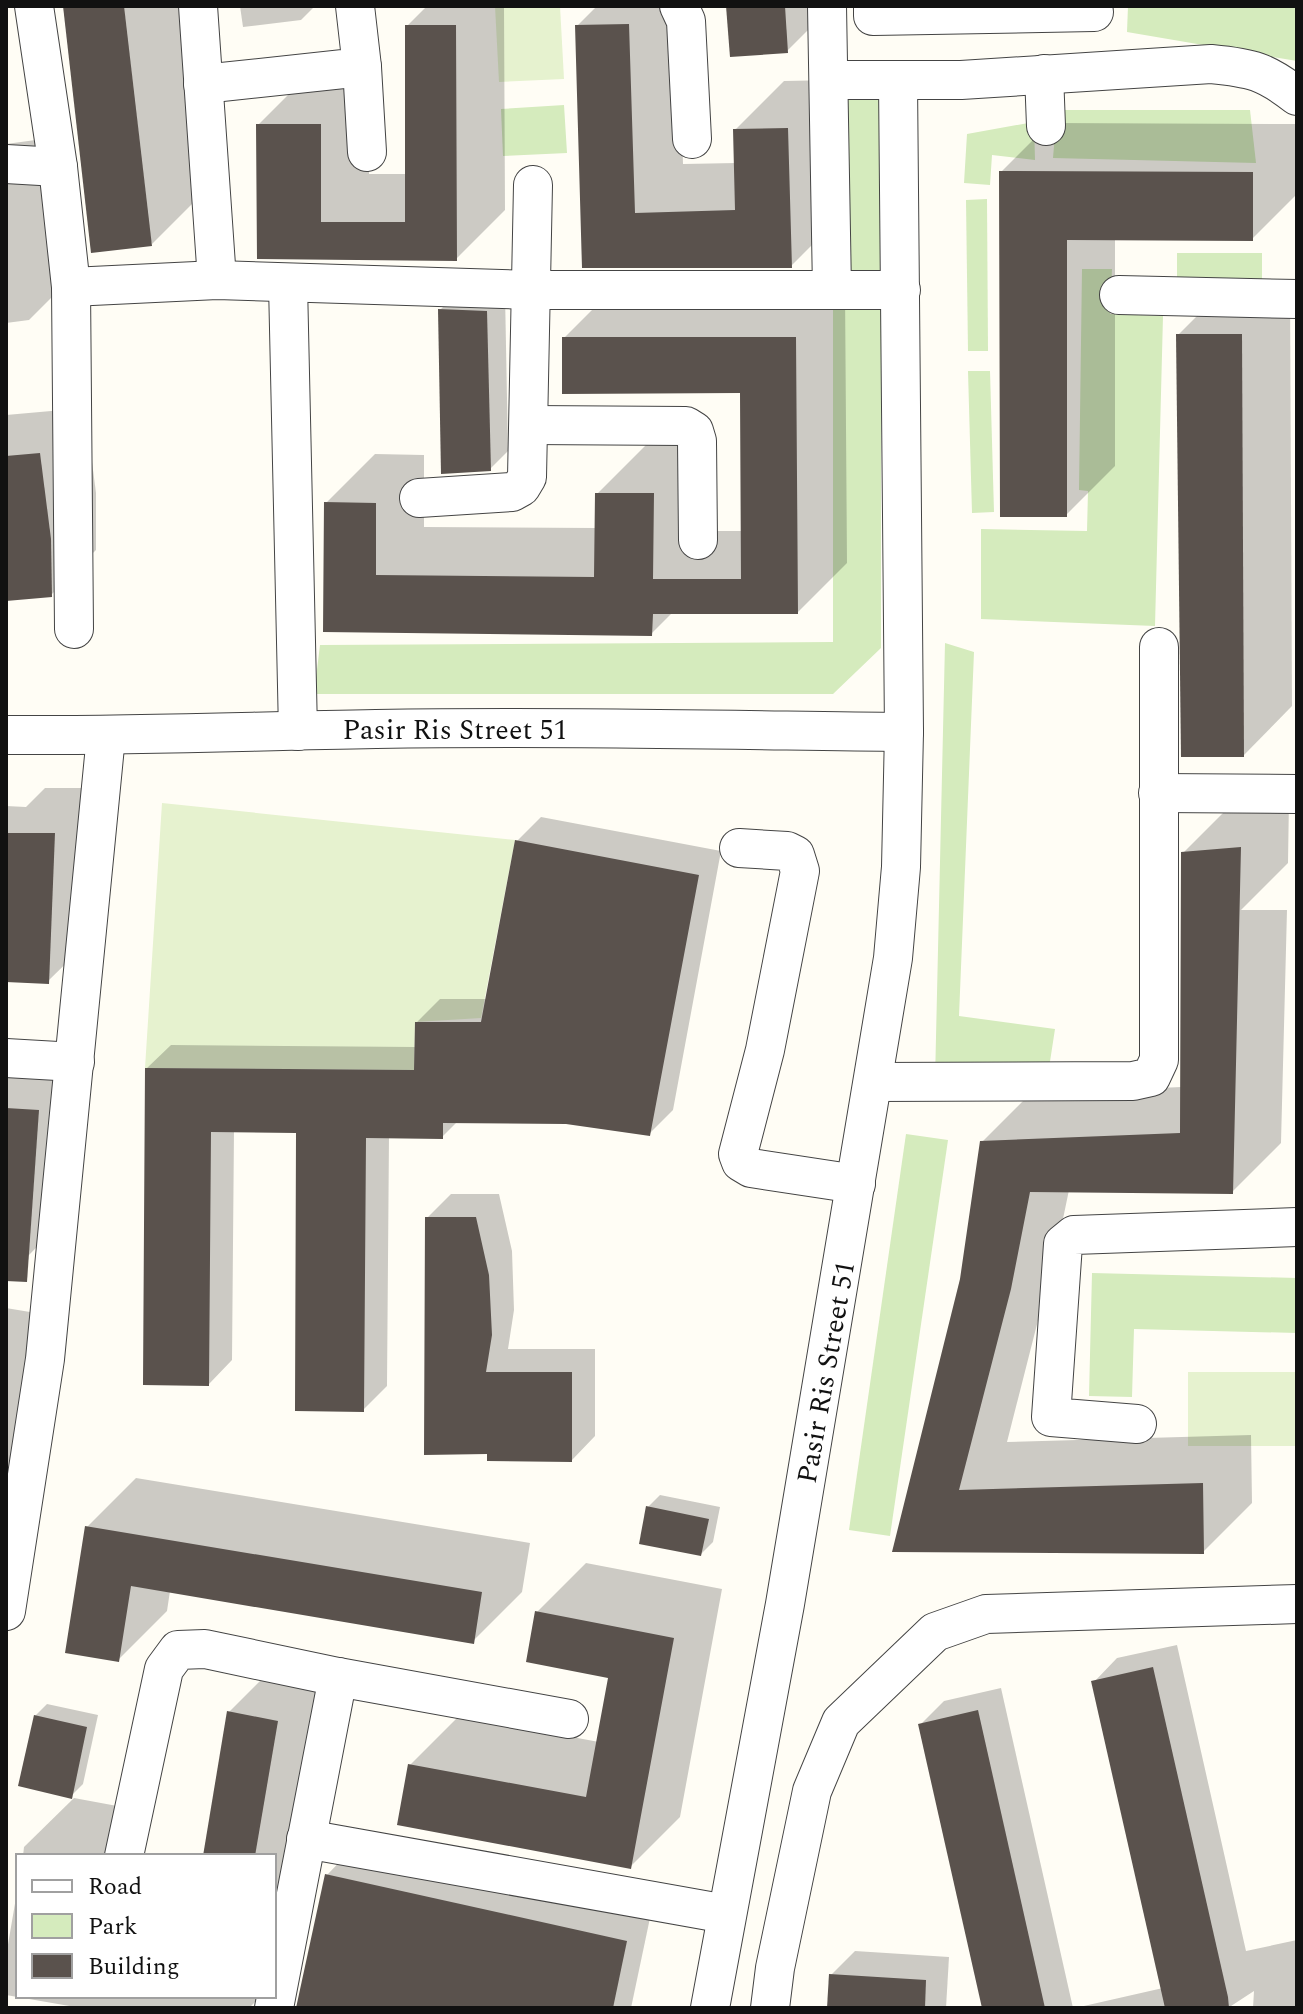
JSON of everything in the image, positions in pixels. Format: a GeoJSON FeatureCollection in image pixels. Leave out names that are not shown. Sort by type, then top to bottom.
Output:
{"type":"FeatureCollection","features":[{"type":"Feature","properties":{"kind":"street"},"geometry":{"type":"LineString","coordinates":[[34,6],[58,167],[71,287],[74,629]]}},
{"type":"Feature","properties":{"kind":"street"},"geometry":{"type":"LineString","coordinates":[[198,6],[217,280]]}},
{"type":"Feature","properties":{"kind":"street"},"geometry":{"type":"LineString","coordinates":[[355,6],[367,152]]}},
{"type":"Feature","properties":{"kind":"street"},"geometry":{"type":"LineString","coordinates":[[679,6],[686,21],[692,139]]}},
{"type":"Feature","properties":{"kind":"street"},"geometry":{"type":"LineString","coordinates":[[827,6],[832,290]]}},
{"type":"Feature","properties":{"kind":"street"},"geometry":{"type":"LineString","coordinates":[[873,6],[873,16],[1094,9],[1091,71]]}},
{"type":"Feature","properties":{"kind":"street"},"geometry":{"type":"LineString","coordinates":[[829,80],[898,81],[1211,64],[1247,67],[1272,77],[1297,96]]}},
{"type":"Feature","properties":{"kind":"street"},"geometry":{"type":"LineString","coordinates":[[203,84],[362,67]]}},
{"type":"Feature","properties":{"kind":"street"},"geometry":{"type":"LineString","coordinates":[[1044,74],[1046,126]]}},
{"type":"Feature","properties":{"kind":"street","name":"Pasir Ris Street 51"},"geometry":{"type":"LineString","coordinates":[[710,2008],[785,1604],[893,958],[901,867],[904,732],[898,81]]}},
{"type":"Feature","properties":{"kind":"street"},"geometry":{"type":"LineString","coordinates":[[6,164],[58,167]]}},
{"type":"Feature","properties":{"kind":"street"},"geometry":{"type":"LineString","coordinates":[[419,498],[512,492],[521,487],[527,477],[533,185]]}},
{"type":"Feature","properties":{"kind":"street"},"geometry":{"type":"LineString","coordinates":[[71,287],[217,280],[531,290],[901,290]]}},
{"type":"Feature","properties":{"kind":"street"},"geometry":{"type":"LineString","coordinates":[[288,284],[298,731]]}},
{"type":"Feature","properties":{"kind":"street"},"geometry":{"type":"LineString","coordinates":[[1119,295],[1297,299]]}},
{"type":"Feature","properties":{"kind":"street"},"geometry":{"type":"LineString","coordinates":[[530,425],[686,426],[694,431],[697,441],[698,540]]}},
{"type":"Feature","properties":{"kind":"street"},"geometry":{"type":"LineString","coordinates":[[874,1082],[1133,1081],[1151,1077],[1159,1060],[1159,647]]}},
{"type":"Feature","properties":{"kind":"street","name":"Pasir Ris Street 51"},"geometry":{"type":"LineString","coordinates":[[6,735],[550,728],[904,732]]}},
{"type":"Feature","properties":{"kind":"street"},"geometry":{"type":"LineString","coordinates":[[8,1587],[45,1359],[106,736]]}},
{"type":"Feature","properties":{"kind":"street"},"geometry":{"type":"LineString","coordinates":[[1158,793],[1297,794]]}},
{"type":"Feature","properties":{"kind":"street"},"geometry":{"type":"LineString","coordinates":[[739,848],[787,851],[795,855],[800,871],[765,1050],[738,1154],[741,1162],[751,1168],[856,1184]]}},
{"type":"Feature","properties":{"kind":"street"},"geometry":{"type":"LineString","coordinates":[[6,1058],[75,1062]]}},
{"type":"Feature","properties":{"kind":"street"},"geometry":{"type":"LineString","coordinates":[[1137,1424],[1051,1417],[1063,1244],[1074,1235],[1297,1227]]}},
{"type":"Feature","properties":{"kind":"street"},"geometry":{"type":"LineString","coordinates":[[770,2008],[775,1968],[812,1791],[841,1722],[935,1632],[986,1614],[1297,1604]]}},
{"type":"Feature","properties":{"kind":"street"},"geometry":{"type":"LineString","coordinates":[[124,1854],[164,1669],[178,1650],[205,1649],[569,1719]]}},
{"type":"Feature","properties":{"kind":"street"},"geometry":{"type":"LineString","coordinates":[[276,1997],[338,1677]]}},
{"type":"Feature","properties":{"kind":"street"},"geometry":{"type":"LineString","coordinates":[[306,1839],[726,1914]]}},
{"type":"Feature","properties":{"kind":"green space"},"geometry":{"type":"Polygon","coordinates":[[[495,6],[560,6],[564,79],[499,82],[495,6]]]}},
{"type":"Feature","properties":{"kind":"green space"},"geometry":{"type":"Polygon","coordinates":[[[1128,6],[1297,6],[1297,61],[1127,32],[1128,6]]]}},
{"type":"Feature","properties":{"kind":"green space"},"geometry":{"type":"Polygon","coordinates":[[[829,80],[898,81],[901,290],[832,290],[829,80]]]}},
{"type":"Feature","properties":{"kind":"green space"},"geometry":{"type":"Polygon","coordinates":[[[564,105],[567,153],[503,156],[501,109],[564,105]]]}},
{"type":"Feature","properties":{"kind":"green space"},"geometry":{"type":"Polygon","coordinates":[[[1057,110],[1250,110],[1256,163],[1053,158],[1057,110]]]}},
{"type":"Feature","properties":{"kind":"green space"},"geometry":{"type":"Polygon","coordinates":[[[1034,122],[1035,160],[992,155],[990,185],[964,183],[967,134],[1034,122]]]}},
{"type":"Feature","properties":{"kind":"green space"},"geometry":{"type":"Polygon","coordinates":[[[987,199],[988,351],[968,351],[966,200],[987,199]]]}},
{"type":"Feature","properties":{"kind":"green space"},"geometry":{"type":"Polygon","coordinates":[[[1177,253],[1262,253],[1262,285],[1177,285],[1177,253]]]}},
{"type":"Feature","properties":{"kind":"green space"},"geometry":{"type":"Polygon","coordinates":[[[1082,269],[1112,269],[1110,314],[1163,316],[1155,626],[981,619],[981,529],[1087,531],[1088,491],[1079,490],[1082,269]]]}},
{"type":"Feature","properties":{"kind":"green space"},"geometry":{"type":"Polygon","coordinates":[[[833,300],[881,307],[881,648],[833,694],[314,694],[320,645],[833,642],[833,300]]]}},
{"type":"Feature","properties":{"kind":"green space"},"geometry":{"type":"Polygon","coordinates":[[[968,371],[990,371],[994,512],[972,513],[968,371]]]}},
{"type":"Feature","properties":{"kind":"green space"},"geometry":{"type":"Polygon","coordinates":[[[945,643],[974,652],[959,1016],[1055,1029],[1047,1081],[935,1081],[945,643]]]}},
{"type":"Feature","properties":{"kind":"green space"},"geometry":{"type":"Polygon","coordinates":[[[162,803],[515,840],[481,1018],[415,1022],[414,1070],[145,1068],[162,803]]]}},
{"type":"Feature","properties":{"kind":"green space"},"geometry":{"type":"Polygon","coordinates":[[[906,1134],[948,1140],[890,1536],[849,1530],[906,1134]]]}},
{"type":"Feature","properties":{"kind":"green space"},"geometry":{"type":"Polygon","coordinates":[[[1092,1273],[1297,1278],[1297,1333],[1134,1329],[1132,1397],[1089,1396],[1092,1273]]]}},
{"type":"Feature","properties":{"kind":"green space"},"geometry":{"type":"Polygon","coordinates":[[[1188,1372],[1297,1372],[1297,1446],[1188,1446],[1188,1372]]]}},
{"type":"Feature","properties":{"kind":"building"},"geometry":{"type":"Polygon","coordinates":[[[63,6],[124,6],[152,246],[91,253],[63,6]]]}},
{"type":"Feature","properties":{"kind":"building"},"geometry":{"type":"Polygon","coordinates":[[[726,6],[785,6],[788,53],[730,57],[726,6]]]}},
{"type":"Feature","properties":{"kind":"building"},"geometry":{"type":"Polygon","coordinates":[[[629,24],[635,213],[735,210],[733,129],[788,128],[792,268],[582,268],[575,25],[629,24]]]}},
{"type":"Feature","properties":{"kind":"building"},"geometry":{"type":"Polygon","coordinates":[[[405,25],[456,25],[457,261],[257,259],[256,124],[321,124],[321,222],[405,222],[405,25]]]}},
{"type":"Feature","properties":{"kind":"building"},"geometry":{"type":"Polygon","coordinates":[[[999,171],[1253,172],[1253,241],[1067,240],[1067,517],[1000,517],[999,171]]]}},
{"type":"Feature","properties":{"kind":"building"},"geometry":{"type":"Polygon","coordinates":[[[438,309],[487,311],[491,471],[441,474],[438,309]]]}},
{"type":"Feature","properties":{"kind":"building"},"geometry":{"type":"Polygon","coordinates":[[[1176,334],[1242,334],[1244,757],[1181,757],[1176,334]]]}},
{"type":"Feature","properties":{"kind":"building"},"geometry":{"type":"Polygon","coordinates":[[[562,337],[796,337],[798,614],[653,614],[652,636],[323,632],[324,502],[376,503],[376,575],[594,577],[595,493],[654,493],[653,579],[741,579],[740,393],[562,394],[562,337]]]}},
{"type":"Feature","properties":{"kind":"building"},"geometry":{"type":"Polygon","coordinates":[[[40,453],[51,539],[52,597],[6,601],[6,456],[40,453]]]}},
{"type":"Feature","properties":{"kind":"building"},"geometry":{"type":"Polygon","coordinates":[[[6,833],[55,833],[49,984],[6,982],[6,833]]]}},
{"type":"Feature","properties":{"kind":"building"},"geometry":{"type":"Polygon","coordinates":[[[515,840],[699,875],[650,1136],[566,1124],[443,1123],[443,1139],[366,1138],[364,1412],[295,1411],[296,1133],[211,1132],[209,1386],[143,1385],[145,1068],[414,1070],[415,1022],[481,1022],[515,840]]]}},
{"type":"Feature","properties":{"kind":"building"},"geometry":{"type":"Polygon","coordinates":[[[1241,847],[1233,1194],[1030,1192],[1011,1289],[959,1490],[1203,1483],[1204,1554],[892,1552],[960,1279],[980,1141],[1180,1133],[1181,852],[1241,847]]]}},
{"type":"Feature","properties":{"kind":"building"},"geometry":{"type":"Polygon","coordinates":[[[6,1108],[39,1110],[27,1282],[6,1281],[6,1108]]]}},
{"type":"Feature","properties":{"kind":"building"},"geometry":{"type":"Polygon","coordinates":[[[425,1217],[476,1217],[489,1275],[492,1335],[486,1372],[572,1372],[572,1462],[487,1461],[487,1454],[424,1455],[425,1217]]]}},
{"type":"Feature","properties":{"kind":"building"},"geometry":{"type":"Polygon","coordinates":[[[646,1506],[709,1519],[701,1556],[639,1544],[646,1506]]]}},
{"type":"Feature","properties":{"kind":"building"},"geometry":{"type":"Polygon","coordinates":[[[85,1526],[482,1592],[474,1644],[131,1586],[119,1662],[65,1653],[85,1526]]]}},
{"type":"Feature","properties":{"kind":"building"},"geometry":{"type":"Polygon","coordinates":[[[535,1611],[674,1638],[631,1869],[397,1825],[408,1764],[586,1797],[608,1678],[526,1662],[535,1611]]]}},
{"type":"Feature","properties":{"kind":"building"},"geometry":{"type":"Polygon","coordinates":[[[1153,1667],[1229,2008],[1165,2008],[1091,1681],[1153,1667]]]}},
{"type":"Feature","properties":{"kind":"building"},"geometry":{"type":"Polygon","coordinates":[[[978,1710],[1045,2008],[982,2008],[918,1724],[978,1710]]]}},
{"type":"Feature","properties":{"kind":"building"},"geometry":{"type":"Polygon","coordinates":[[[227,1711],[278,1721],[255,1854],[203,1854],[227,1711]]]}},
{"type":"Feature","properties":{"kind":"building"},"geometry":{"type":"Polygon","coordinates":[[[34,1715],[87,1727],[72,1799],[18,1786],[34,1715]]]}},
{"type":"Feature","properties":{"kind":"building"},"geometry":{"type":"Polygon","coordinates":[[[325,1874],[627,1941],[613,2008],[296,2008],[325,1874]]]}},
{"type":"Feature","properties":{"kind":"building"},"geometry":{"type":"Polygon","coordinates":[[[829,1974],[926,1980],[925,2008],[827,2008],[829,1974]]]}}]}
